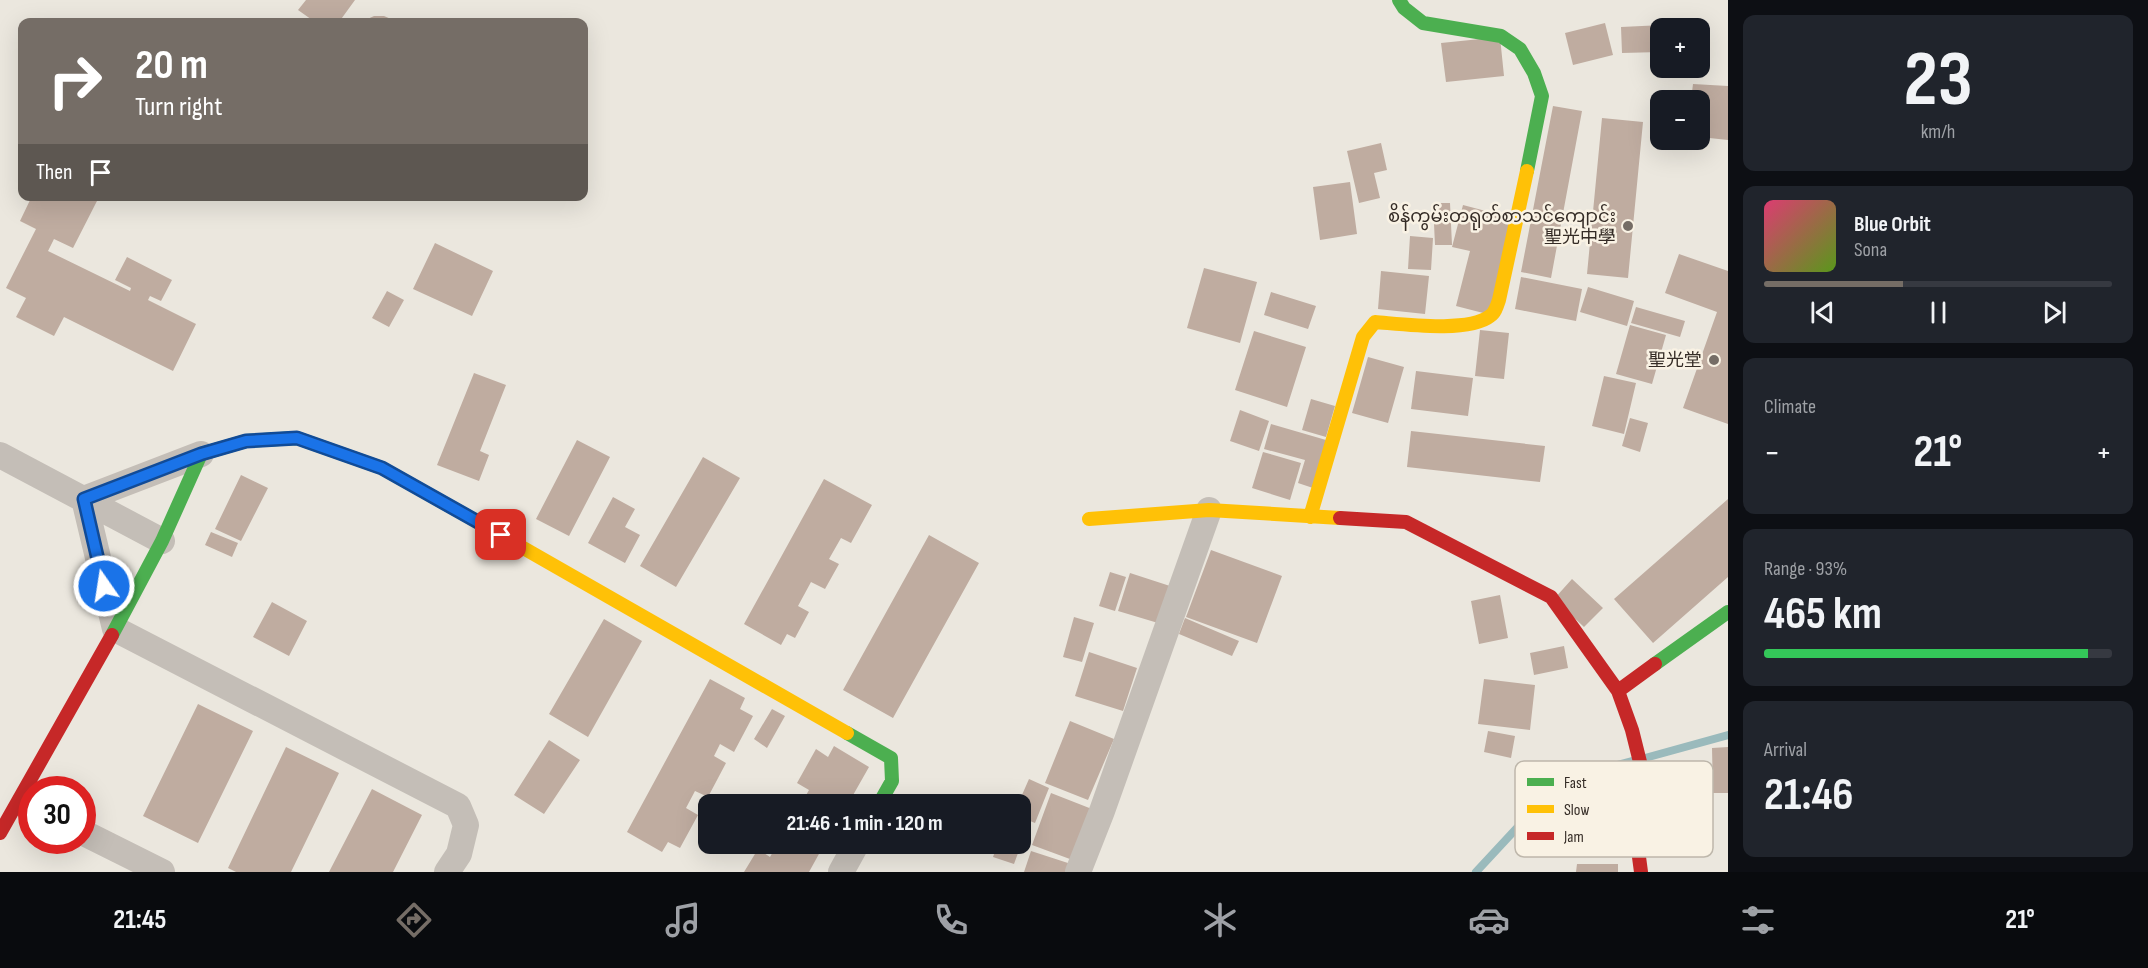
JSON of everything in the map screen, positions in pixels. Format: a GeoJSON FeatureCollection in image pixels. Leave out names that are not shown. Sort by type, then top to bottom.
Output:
{"type":"FeatureCollection","features":[{"type":"Feature","properties":{"kind":"street"},"geometry":{"type":"LineString","coordinates":[[1311,517],[1363,337],[1375,322],[1466,325],[1482,321],[1492,315],[1499,300],[1537,127],[1542,96],[1534,73],[1520,49],[1501,36],[1423,23],[1404,8],[1399,0]]}},
{"type":"Feature","properties":{"kind":"street"},"geometry":{"type":"LineString","coordinates":[[84,499],[201,454],[246,441],[297,438],[382,468],[678,634],[891,758],[892,781],[885,794]]}},
{"type":"Feature","properties":{"kind":"street"},"geometry":{"type":"LineString","coordinates":[[39,776],[162,541],[201,454]]}},
{"type":"Feature","properties":{"kind":"street"},"geometry":{"type":"LineString","coordinates":[[0,455],[162,541]]}},
{"type":"Feature","properties":{"kind":"street"},"geometry":{"type":"LineString","coordinates":[[84,499],[115,629],[458,806],[466,825],[459,854],[447,872]]}},
{"type":"Feature","properties":{"kind":"street"},"geometry":{"type":"LineString","coordinates":[[1078,872],[1102,811],[1209,510]]}},
{"type":"Feature","properties":{"kind":"street"},"geometry":{"type":"LineString","coordinates":[[1089,519],[1209,510],[1406,522],[1551,597],[1618,691],[1640,761]]}},
{"type":"Feature","properties":{"kind":"street"},"geometry":{"type":"LineString","coordinates":[[1618,691],[1728,612]]}},
{"type":"Feature","properties":{"kind":"street"},"geometry":{"type":"LineString","coordinates":[[0,833],[18,812]]}},
{"type":"Feature","properties":{"kind":"street"},"geometry":{"type":"LineString","coordinates":[[96,839],[162,872]]}},
{"type":"Feature","properties":{"kind":"street"},"geometry":{"type":"LineString","coordinates":[[841,872],[851,854]]}},
{"type":"Feature","properties":{"kind":"street"},"geometry":{"type":"LineString","coordinates":[[1639,857],[1641,872]]}},
{"type":"Feature","properties":{"kind":"building"},"geometry":{"type":"Polygon","coordinates":[[[306,0],[355,0],[342,18],[309,18],[298,10],[306,0]]]}},
{"type":"Feature","properties":{"kind":"building"},"geometry":{"type":"Polygon","coordinates":[[[384,16],[389,18],[370,18],[384,16]]]}},
{"type":"Feature","properties":{"kind":"building"},"geometry":{"type":"Polygon","coordinates":[[[1605,23],[1613,55],[1573,65],[1565,33],[1605,23]]]}},
{"type":"Feature","properties":{"kind":"building"},"geometry":{"type":"Polygon","coordinates":[[[1650,26],[1650,52],[1622,53],[1621,27],[1650,26]]]}},
{"type":"Feature","properties":{"kind":"building"},"geometry":{"type":"Polygon","coordinates":[[[1500,37],[1504,76],[1446,82],[1441,43],[1500,37]]]}},
{"type":"Feature","properties":{"kind":"building"},"geometry":{"type":"Polygon","coordinates":[[[1693,84],[1728,86],[1728,140],[1710,138],[1710,90],[1692,90],[1693,84]]]}},
{"type":"Feature","properties":{"kind":"building"},"geometry":{"type":"Polygon","coordinates":[[[1553,106],[1582,111],[1551,278],[1521,272],[1553,106]]]}},
{"type":"Feature","properties":{"kind":"building"},"geometry":{"type":"Polygon","coordinates":[[[1602,118],[1643,122],[1628,278],[1587,274],[1602,118]]]}},
{"type":"Feature","properties":{"kind":"building"},"geometry":{"type":"Polygon","coordinates":[[[1381,143],[1387,170],[1374,173],[1380,198],[1359,203],[1347,151],[1381,143]]]}},
{"type":"Feature","properties":{"kind":"building"},"geometry":{"type":"Polygon","coordinates":[[[1350,182],[1357,234],[1320,240],[1313,187],[1350,182]]]}},
{"type":"Feature","properties":{"kind":"building"},"geometry":{"type":"Polygon","coordinates":[[[30,201],[97,201],[73,248],[54,239],[48,251],[130,291],[131,288],[115,280],[127,257],[172,280],[161,301],[150,296],[148,300],[196,324],[173,371],[64,317],[54,336],[16,317],[26,298],[6,288],[36,229],[20,221],[30,201]]]}},
{"type":"Feature","properties":{"kind":"building"},"geometry":{"type":"Polygon","coordinates":[[[1433,203],[1450,203],[1452,245],[1435,245],[1433,203]]]}},
{"type":"Feature","properties":{"kind":"building"},"geometry":{"type":"Polygon","coordinates":[[[1463,205],[1516,219],[1491,315],[1456,306],[1470,251],[1452,247],[1463,205]]]}},
{"type":"Feature","properties":{"kind":"building"},"geometry":{"type":"Polygon","coordinates":[[[1410,236],[1433,238],[1431,270],[1408,269],[1410,236]]]}},
{"type":"Feature","properties":{"kind":"building"},"geometry":{"type":"Polygon","coordinates":[[[435,243],[493,271],[472,316],[413,289],[435,243]]]}},
{"type":"Feature","properties":{"kind":"building","name":"聖光堂"},"geometry":{"type":"Polygon","coordinates":[[[1679,254],[1728,271],[1728,424],[1683,408],[1717,312],[1665,293],[1679,254]]]}},
{"type":"Feature","properties":{"kind":"building"},"geometry":{"type":"Polygon","coordinates":[[[1204,268],[1257,282],[1240,343],[1187,328],[1204,268]]]}},
{"type":"Feature","properties":{"kind":"building"},"geometry":{"type":"Polygon","coordinates":[[[1381,271],[1429,276],[1425,314],[1378,309],[1381,271]]]}},
{"type":"Feature","properties":{"kind":"building"},"geometry":{"type":"Polygon","coordinates":[[[1521,277],[1582,289],[1576,321],[1515,309],[1521,277]]]}},
{"type":"Feature","properties":{"kind":"building"},"geometry":{"type":"Polygon","coordinates":[[[1588,287],[1634,301],[1627,326],[1580,312],[1588,287]]]}},
{"type":"Feature","properties":{"kind":"building"},"geometry":{"type":"Polygon","coordinates":[[[387,291],[404,300],[389,327],[372,318],[387,291]]]}},
{"type":"Feature","properties":{"kind":"building"},"geometry":{"type":"Polygon","coordinates":[[[1271,292],[1316,306],[1308,329],[1264,315],[1271,292]]]}},
{"type":"Feature","properties":{"kind":"building"},"geometry":{"type":"Polygon","coordinates":[[[1636,307],[1685,321],[1680,337],[1631,323],[1636,307]]]}},
{"type":"Feature","properties":{"kind":"building"},"geometry":{"type":"Polygon","coordinates":[[[1630,325],[1666,335],[1652,384],[1616,374],[1630,325]]]}},
{"type":"Feature","properties":{"kind":"building"},"geometry":{"type":"Polygon","coordinates":[[[1480,330],[1509,333],[1504,379],[1475,376],[1480,330]]]}},
{"type":"Feature","properties":{"kind":"building"},"geometry":{"type":"Polygon","coordinates":[[[1254,331],[1306,347],[1287,407],[1235,390],[1254,331]]]}},
{"type":"Feature","properties":{"kind":"building"},"geometry":{"type":"Polygon","coordinates":[[[1368,357],[1404,367],[1388,423],[1352,413],[1368,357]]]}},
{"type":"Feature","properties":{"kind":"building"},"geometry":{"type":"Polygon","coordinates":[[[1416,371],[1473,378],[1468,416],[1411,409],[1416,371]]]}},
{"type":"Feature","properties":{"kind":"building"},"geometry":{"type":"Polygon","coordinates":[[[474,373],[506,385],[480,451],[489,455],[479,481],[437,465],[474,373]]]}},
{"type":"Feature","properties":{"kind":"building"},"geometry":{"type":"Polygon","coordinates":[[[1604,376],[1636,383],[1624,434],[1592,426],[1604,376]]]}},
{"type":"Feature","properties":{"kind":"building"},"geometry":{"type":"Polygon","coordinates":[[[1311,399],[1335,406],[1326,437],[1302,430],[1311,399]]]}},
{"type":"Feature","properties":{"kind":"building"},"geometry":{"type":"Polygon","coordinates":[[[1240,410],[1269,421],[1259,451],[1230,441],[1240,410]]]}},
{"type":"Feature","properties":{"kind":"building"},"geometry":{"type":"Polygon","coordinates":[[[1630,418],[1648,423],[1640,452],[1622,446],[1630,418]]]}},
{"type":"Feature","properties":{"kind":"building"},"geometry":{"type":"Polygon","coordinates":[[[1271,424],[1326,440],[1313,488],[1298,483],[1305,460],[1264,449],[1271,424]]]}},
{"type":"Feature","properties":{"kind":"building"},"geometry":{"type":"Polygon","coordinates":[[[1411,431],[1545,446],[1540,482],[1407,467],[1411,431]]]}},
{"type":"Feature","properties":{"kind":"building"},"geometry":{"type":"Polygon","coordinates":[[[577,440],[610,457],[569,536],[536,519],[577,440]]]}},
{"type":"Feature","properties":{"kind":"building"},"geometry":{"type":"Polygon","coordinates":[[[1263,452],[1301,463],[1290,500],[1252,488],[1263,452]]]}},
{"type":"Feature","properties":{"kind":"building"},"geometry":{"type":"Polygon","coordinates":[[[703,457],[740,478],[676,587],[640,566],[703,457]]]}},
{"type":"Feature","properties":{"kind":"building"},"geometry":{"type":"Polygon","coordinates":[[[241,475],[268,488],[241,541],[215,529],[241,475]]]}},
{"type":"Feature","properties":{"kind":"building"},"geometry":{"type":"Polygon","coordinates":[[[824,479],[872,505],[851,543],[841,538],[829,559],[839,564],[825,589],[811,582],[798,606],[809,612],[795,638],[787,634],[781,645],[744,624],[824,479]]]}},
{"type":"Feature","properties":{"kind":"building"},"geometry":{"type":"Polygon","coordinates":[[[613,497],[635,509],[625,527],[640,535],[625,563],[588,543],[613,497]]]}},
{"type":"Feature","properties":{"kind":"building"},"geometry":{"type":"Polygon","coordinates":[[[1728,499],[1728,577],[1653,643],[1614,599],[1728,499]]]}},
{"type":"Feature","properties":{"kind":"building"},"geometry":{"type":"Polygon","coordinates":[[[211,532],[238,543],[232,557],[205,545],[211,532]]]}},
{"type":"Feature","properties":{"kind":"building"},"geometry":{"type":"Polygon","coordinates":[[[929,535],[979,563],[893,718],[843,690],[929,535]]]}},
{"type":"Feature","properties":{"kind":"building"},"geometry":{"type":"Polygon","coordinates":[[[1211,550],[1282,576],[1257,643],[1186,617],[1211,550]]]}},
{"type":"Feature","properties":{"kind":"building"},"geometry":{"type":"Polygon","coordinates":[[[1110,572],[1126,577],[1115,611],[1099,606],[1110,572]]]}},
{"type":"Feature","properties":{"kind":"building"},"geometry":{"type":"Polygon","coordinates":[[[1130,573],[1170,586],[1158,623],[1118,611],[1130,573]]]}},
{"type":"Feature","properties":{"kind":"building"},"geometry":{"type":"Polygon","coordinates":[[[1572,579],[1603,608],[1584,627],[1554,599],[1572,579]]]}},
{"type":"Feature","properties":{"kind":"building"},"geometry":{"type":"Polygon","coordinates":[[[1500,595],[1508,638],[1479,644],[1471,601],[1500,595]]]}},
{"type":"Feature","properties":{"kind":"building"},"geometry":{"type":"Polygon","coordinates":[[[272,602],[307,621],[289,656],[253,637],[272,602]]]}},
{"type":"Feature","properties":{"kind":"building"},"geometry":{"type":"Polygon","coordinates":[[[1074,617],[1094,623],[1082,662],[1063,657],[1074,617]]]}},
{"type":"Feature","properties":{"kind":"building"},"geometry":{"type":"Polygon","coordinates":[[[1185,618],[1239,641],[1232,656],[1179,634],[1185,618]]]}},
{"type":"Feature","properties":{"kind":"building"},"geometry":{"type":"Polygon","coordinates":[[[604,619],[642,641],[588,737],[549,714],[604,619]]]}},
{"type":"Feature","properties":{"kind":"building"},"geometry":{"type":"Polygon","coordinates":[[[1564,646],[1568,668],[1534,675],[1530,653],[1564,646]]]}},
{"type":"Feature","properties":{"kind":"building"},"geometry":{"type":"Polygon","coordinates":[[[1089,652],[1137,668],[1123,711],[1075,696],[1089,652]]]}},
{"type":"Feature","properties":{"kind":"building"},"geometry":{"type":"Polygon","coordinates":[[[710,679],[745,698],[740,709],[753,716],[734,752],[720,744],[714,756],[726,763],[710,794],[695,791],[686,808],[698,815],[680,848],[668,842],[662,852],[627,832],[710,679]]]}},
{"type":"Feature","properties":{"kind":"building"},"geometry":{"type":"Polygon","coordinates":[[[1484,679],[1535,685],[1530,730],[1478,724],[1484,679]]]}},
{"type":"Feature","properties":{"kind":"building"},"geometry":{"type":"Polygon","coordinates":[[[198,704],[253,731],[198,843],[143,816],[198,704]]]}},
{"type":"Feature","properties":{"kind":"building"},"geometry":{"type":"Polygon","coordinates":[[[772,709],[785,716],[767,748],[754,739],[772,709]]]}},
{"type":"Feature","properties":{"kind":"building"},"geometry":{"type":"Polygon","coordinates":[[[1070,721],[1114,739],[1088,800],[1045,783],[1070,721]]]}},
{"type":"Feature","properties":{"kind":"building"},"geometry":{"type":"Polygon","coordinates":[[[1488,731],[1515,736],[1511,758],[1484,752],[1488,731]]]}},
{"type":"Feature","properties":{"kind":"building"},"geometry":{"type":"Polygon","coordinates":[[[549,740],[580,760],[544,814],[514,795],[549,740]]]}},
{"type":"Feature","properties":{"kind":"building"},"geometry":{"type":"Polygon","coordinates":[[[834,746],[869,767],[854,794],[807,794],[809,790],[797,783],[816,749],[828,757],[834,746]]]}},
{"type":"Feature","properties":{"kind":"building"},"geometry":{"type":"Polygon","coordinates":[[[286,747],[339,773],[291,872],[236,872],[228,868],[286,747]]]}},
{"type":"Feature","properties":{"kind":"building"},"geometry":{"type":"Polygon","coordinates":[[[1728,747],[1728,793],[1713,793],[1712,748],[1728,747]]]}},
{"type":"Feature","properties":{"kind":"building"},"geometry":{"type":"Polygon","coordinates":[[[1029,779],[1049,788],[1035,823],[1031,821],[1031,794],[1022,794],[1029,779]]]}},
{"type":"Feature","properties":{"kind":"building"},"geometry":{"type":"Polygon","coordinates":[[[372,789],[422,815],[393,872],[329,872],[372,789]]]}},
{"type":"Feature","properties":{"kind":"building"},"geometry":{"type":"Polygon","coordinates":[[[1051,793],[1097,811],[1078,862],[1032,845],[1051,793]]]}},
{"type":"Feature","properties":{"kind":"building"},"geometry":{"type":"Polygon","coordinates":[[[1031,851],[1071,864],[1069,872],[1024,872],[1031,851]]]}},
{"type":"Feature","properties":{"kind":"building"},"geometry":{"type":"Polygon","coordinates":[[[755,854],[766,854],[770,857],[772,854],[819,854],[809,872],[744,872],[755,854]]]}},
{"type":"Feature","properties":{"kind":"building"},"geometry":{"type":"Polygon","coordinates":[[[994,854],[1018,854],[1014,864],[993,857],[994,854]]]}},
{"type":"Feature","properties":{"kind":"building"},"geometry":{"type":"Polygon","coordinates":[[[1577,864],[1618,864],[1618,872],[1576,872],[1577,864]]]}},
{"type":"Feature","properties":{"kind":"waterway"},"geometry":{"type":"LineString","coordinates":[[1645,758],[1728,735]]}},
{"type":"Feature","properties":{"kind":"waterway"},"geometry":{"type":"LineString","coordinates":[[1476,872],[1515,830]]}},
{"type":"Feature","properties":{"kind":"traffic: fast"},"geometry":{"type":"LineString","coordinates":[[1399,0],[1404,8],[1423,23],[1501,36],[1520,49],[1534,73],[1542,96],[1527,171]]}},
{"type":"Feature","properties":{"kind":"traffic: fast"},"geometry":{"type":"LineString","coordinates":[[112,635],[162,541],[201,454],[246,441],[297,438],[382,468],[469,517]]}},
{"type":"Feature","properties":{"kind":"traffic: fast"},"geometry":{"type":"LineString","coordinates":[[1655,664],[1728,612]]}},
{"type":"Feature","properties":{"kind":"traffic: fast"},"geometry":{"type":"LineString","coordinates":[[847,733],[891,758],[892,781],[885,794]]}},
{"type":"Feature","properties":{"kind":"traffic: slow"},"geometry":{"type":"LineString","coordinates":[[1310,517],[1363,337],[1375,322],[1452,326],[1480,321],[1492,315],[1499,300],[1527,171]]}},
{"type":"Feature","properties":{"kind":"traffic: slow"},"geometry":{"type":"LineString","coordinates":[[1089,519],[1209,510],[1340,518]]}},
{"type":"Feature","properties":{"kind":"traffic: slow"},"geometry":{"type":"LineString","coordinates":[[469,517],[847,733]]}},
{"type":"Feature","properties":{"kind":"traffic: jam"},"geometry":{"type":"LineString","coordinates":[[1340,518],[1406,522],[1551,597],[1618,691]]}},
{"type":"Feature","properties":{"kind":"traffic: jam"},"geometry":{"type":"LineString","coordinates":[[0,833],[112,635]]}},
{"type":"Feature","properties":{"kind":"traffic: jam"},"geometry":{"type":"LineString","coordinates":[[1640,761],[1618,691],[1655,664]]}},
{"type":"Feature","properties":{"kind":"traffic: jam"},"geometry":{"type":"LineString","coordinates":[[1639,857],[1641,872]]}},
{"type":"Feature","properties":{"kind":"place","name":"စိန်ကွမ်းတရုတ်စာသင်ကျောင်း 聖光中學"},"geometry":{"type":"Point","coordinates":[1628,226]}},
{"type":"Feature","properties":{"kind":"place","name":"聖光堂"},"geometry":{"type":"Point","coordinates":[1714,360]}},
{"type":"Feature","properties":{"kind":"route"},"geometry":{"type":"LineString","coordinates":[[104,586],[84,499],[201,454],[246,441],[297,438],[382,468],[501,535]]}}]}
